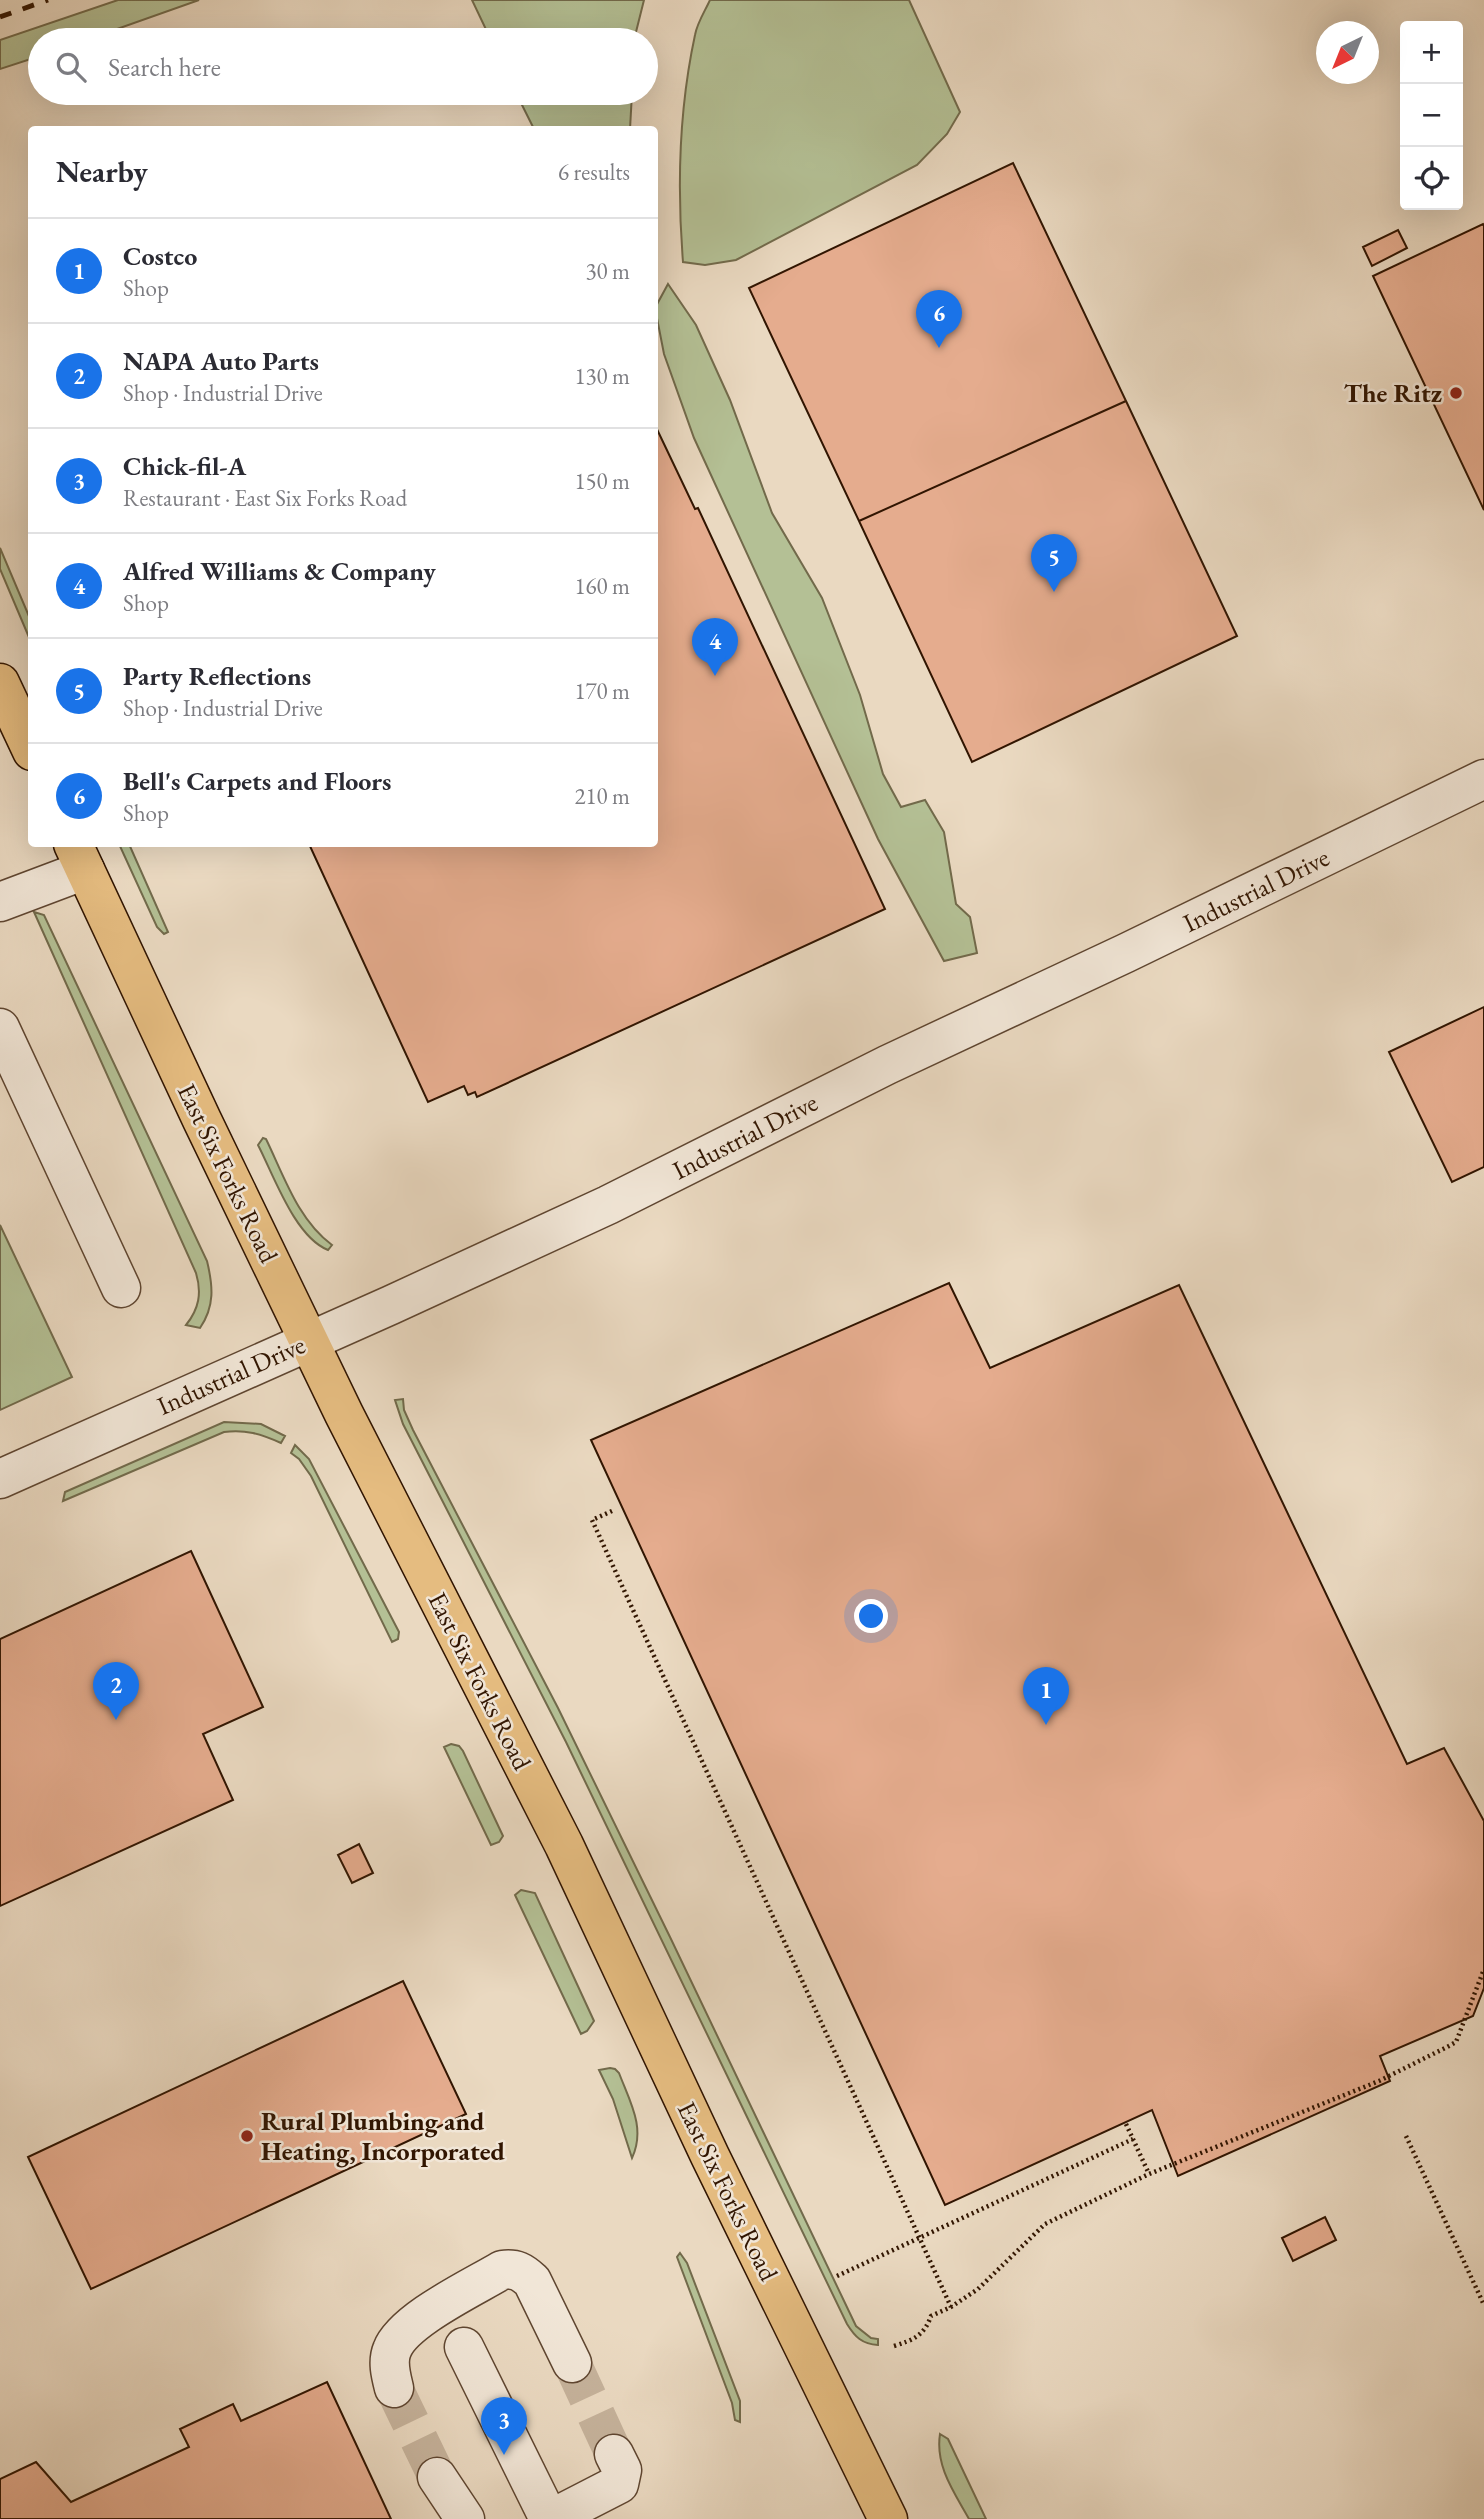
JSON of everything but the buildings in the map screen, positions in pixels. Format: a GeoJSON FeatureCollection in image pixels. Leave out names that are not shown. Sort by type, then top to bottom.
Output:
{"type":"FeatureCollection","features":[{"type":"Feature","properties":{"kind":"main road"},"geometry":{"type":"LineString","coordinates":[[0,682],[28,742]]}},
{"type":"Feature","properties":{"kind":"main road","name":"East Six Forks Road"},"geometry":{"type":"LineString","coordinates":[[79,857],[309,1340],[564,1845],[710,2156],[888,2519]]}},
{"type":"Feature","properties":{"kind":"street","name":"Industrial Drive"},"geometry":{"type":"LineString","coordinates":[[0,1479],[608,1205],[875,1071],[1484,779]]}},
{"type":"Feature","properties":{"kind":"street"},"geometry":{"type":"LineString","coordinates":[[0,902],[79,857]]}},
{"type":"Feature","properties":{"kind":"street"},"geometry":{"type":"LineString","coordinates":[[0,1028],[121,1288]]}},
{"type":"Feature","properties":{"kind":"street"},"geometry":{"type":"LineString","coordinates":[[394,2388],[390,2372],[391,2352],[409,2326],[502,2270],[521,2272],[532,2281],[572,2363]]}},
{"type":"Feature","properties":{"kind":"street"},"geometry":{"type":"LineString","coordinates":[[464,2347],[550,2519],[619,2484],[622,2470],[614,2455]]}},
{"type":"Feature","properties":{"kind":"street"},"geometry":{"type":"LineString","coordinates":[[437,2477],[465,2519]]}},
{"type":"Feature","properties":{"kind":"path"},"geometry":{"type":"LineString","coordinates":[[612,1511],[592,1520],[951,2307]]}},
{"type":"Feature","properties":{"kind":"path"},"geometry":{"type":"LineString","coordinates":[[894,2346],[916,2339],[925,2331],[931,2316],[951,2307],[978,2289],[1045,2224],[1149,2174],[1380,2083],[1456,2042],[1484,1969]]}},
{"type":"Feature","properties":{"kind":"path"},"geometry":{"type":"LineString","coordinates":[[1126,2124],[1149,2174]]}},
{"type":"Feature","properties":{"kind":"path"},"geometry":{"type":"LineString","coordinates":[[1406,2136],[1484,2305]]}},
{"type":"Feature","properties":{"kind":"path"},"geometry":{"type":"LineString","coordinates":[[837,2276],[1133,2139]]}},
{"type":"Feature","properties":{"kind":"green space"},"geometry":{"type":"Polygon","coordinates":[[[118,0],[199,0],[120,28],[35,28],[118,0]]]}},
{"type":"Feature","properties":{"kind":"green space"},"geometry":{"type":"Polygon","coordinates":[[[472,0],[644,0],[637,28],[485,28],[472,0]]]}},
{"type":"Feature","properties":{"kind":"green space"},"geometry":{"type":"Polygon","coordinates":[[[710,0],[909,0],[960,112],[947,134],[917,165],[736,260],[705,265],[683,262],[680,177],[683,120],[696,31],[710,0]]]}},
{"type":"Feature","properties":{"kind":"green space"},"geometry":{"type":"Polygon","coordinates":[[[28,31],[28,60],[0,69],[0,40],[28,31]]]}},
{"type":"Feature","properties":{"kind":"green space"},"geometry":{"type":"Polygon","coordinates":[[[522,105],[631,105],[630,126],[532,126],[522,105]]]}},
{"type":"Feature","properties":{"kind":"green space"},"geometry":{"type":"Polygon","coordinates":[[[668,284],[696,325],[730,400],[772,513],[822,598],[860,695],[883,774],[901,807],[925,800],[944,832],[956,904],[970,917],[977,953],[944,961],[878,839],[694,438],[664,354],[658,323],[658,302],[668,284]]]}},
{"type":"Feature","properties":{"kind":"green space"},"geometry":{"type":"Polygon","coordinates":[[[0,548],[28,614],[28,635],[0,569],[0,548]]]}},
{"type":"Feature","properties":{"kind":"green space"},"geometry":{"type":"Polygon","coordinates":[[[120,847],[130,847],[168,932],[164,934],[157,927],[120,847]]]}},
{"type":"Feature","properties":{"kind":"green space"},"geometry":{"type":"Polygon","coordinates":[[[34,912],[44,915],[207,1261],[211,1296],[208,1312],[200,1328],[186,1325],[198,1300],[196,1273],[34,912]]]}},
{"type":"Feature","properties":{"kind":"green space"},"geometry":{"type":"Polygon","coordinates":[[[263,1138],[266,1139],[301,1210],[320,1235],[332,1245],[328,1250],[305,1232],[287,1204],[258,1145],[263,1138]]]}},
{"type":"Feature","properties":{"kind":"green space"},"geometry":{"type":"Polygon","coordinates":[[[0,1225],[72,1377],[0,1410],[0,1225]]]}},
{"type":"Feature","properties":{"kind":"green space"},"geometry":{"type":"Polygon","coordinates":[[[403,1399],[404,1410],[413,1430],[558,1708],[856,2326],[871,2338],[878,2339],[878,2345],[860,2339],[847,2324],[566,1742],[403,1424],[395,1400],[403,1399]]]}},
{"type":"Feature","properties":{"kind":"green space"},"geometry":{"type":"Polygon","coordinates":[[[224,1422],[261,1424],[285,1436],[281,1443],[253,1433],[224,1432],[63,1501],[65,1492],[224,1422]]]}},
{"type":"Feature","properties":{"kind":"green space"},"geometry":{"type":"Polygon","coordinates":[[[295,1445],[309,1459],[399,1632],[398,1639],[392,1642],[311,1476],[291,1453],[295,1445]]]}},
{"type":"Feature","properties":{"kind":"green space"},"geometry":{"type":"Polygon","coordinates":[[[451,1744],[459,1746],[463,1751],[503,1836],[499,1842],[491,1845],[444,1747],[451,1744]]]}},
{"type":"Feature","properties":{"kind":"green space"},"geometry":{"type":"Polygon","coordinates":[[[521,1890],[535,1893],[594,2021],[587,2031],[581,2034],[515,1895],[521,1890]]]}},
{"type":"Feature","properties":{"kind":"green space"},"geometry":{"type":"Polygon","coordinates":[[[610,2068],[619,2073],[635,2115],[637,2136],[632,2158],[613,2099],[599,2070],[610,2068]]]}},
{"type":"Feature","properties":{"kind":"green space"},"geometry":{"type":"Polygon","coordinates":[[[680,2253],[687,2263],[740,2401],[740,2422],[735,2420],[732,2403],[677,2257],[680,2253]]]}},
{"type":"Feature","properties":{"kind":"green space"},"geometry":{"type":"Polygon","coordinates":[[[940,2434],[948,2439],[986,2519],[969,2519],[952,2489],[940,2457],[940,2434]]]}},
{"type":"Feature","properties":{"kind":"tunnel"},"geometry":{"type":"LineString","coordinates":[[572,2363],[614,2454]]}},
{"type":"Feature","properties":{"kind":"tunnel"},"geometry":{"type":"LineString","coordinates":[[394,2388],[437,2477]]}},
{"type":"Feature","properties":{"kind":"railway"},"geometry":{"type":"LineString","coordinates":[[0,17],[48,0]]}},
{"type":"Feature","properties":{"kind":"place","name":"Bell's Carpets and Floors"},"geometry":{"type":"Point","coordinates":[939,348]}},
{"type":"Feature","properties":{"kind":"place","name":"The Ritz"},"geometry":{"type":"Point","coordinates":[1456,393]}},
{"type":"Feature","properties":{"kind":"place","name":"Party Reflections"},"geometry":{"type":"Point","coordinates":[1054,592]}},
{"type":"Feature","properties":{"kind":"place","name":"Alfred Williams & Company"},"geometry":{"type":"Point","coordinates":[715,676]}},
{"type":"Feature","properties":{"kind":"place","name":"NAPA Auto Parts"},"geometry":{"type":"Point","coordinates":[116,1720]}},
{"type":"Feature","properties":{"kind":"place","name":"Costco"},"geometry":{"type":"Point","coordinates":[1046,1725]}},
{"type":"Feature","properties":{"kind":"place","name":"Rural Plumbing and Heating, Incorporated"},"geometry":{"type":"Point","coordinates":[247,2136]}},
{"type":"Feature","properties":{"kind":"place","name":"Chick-fil-A"},"geometry":{"type":"Point","coordinates":[504,2455]}}]}
